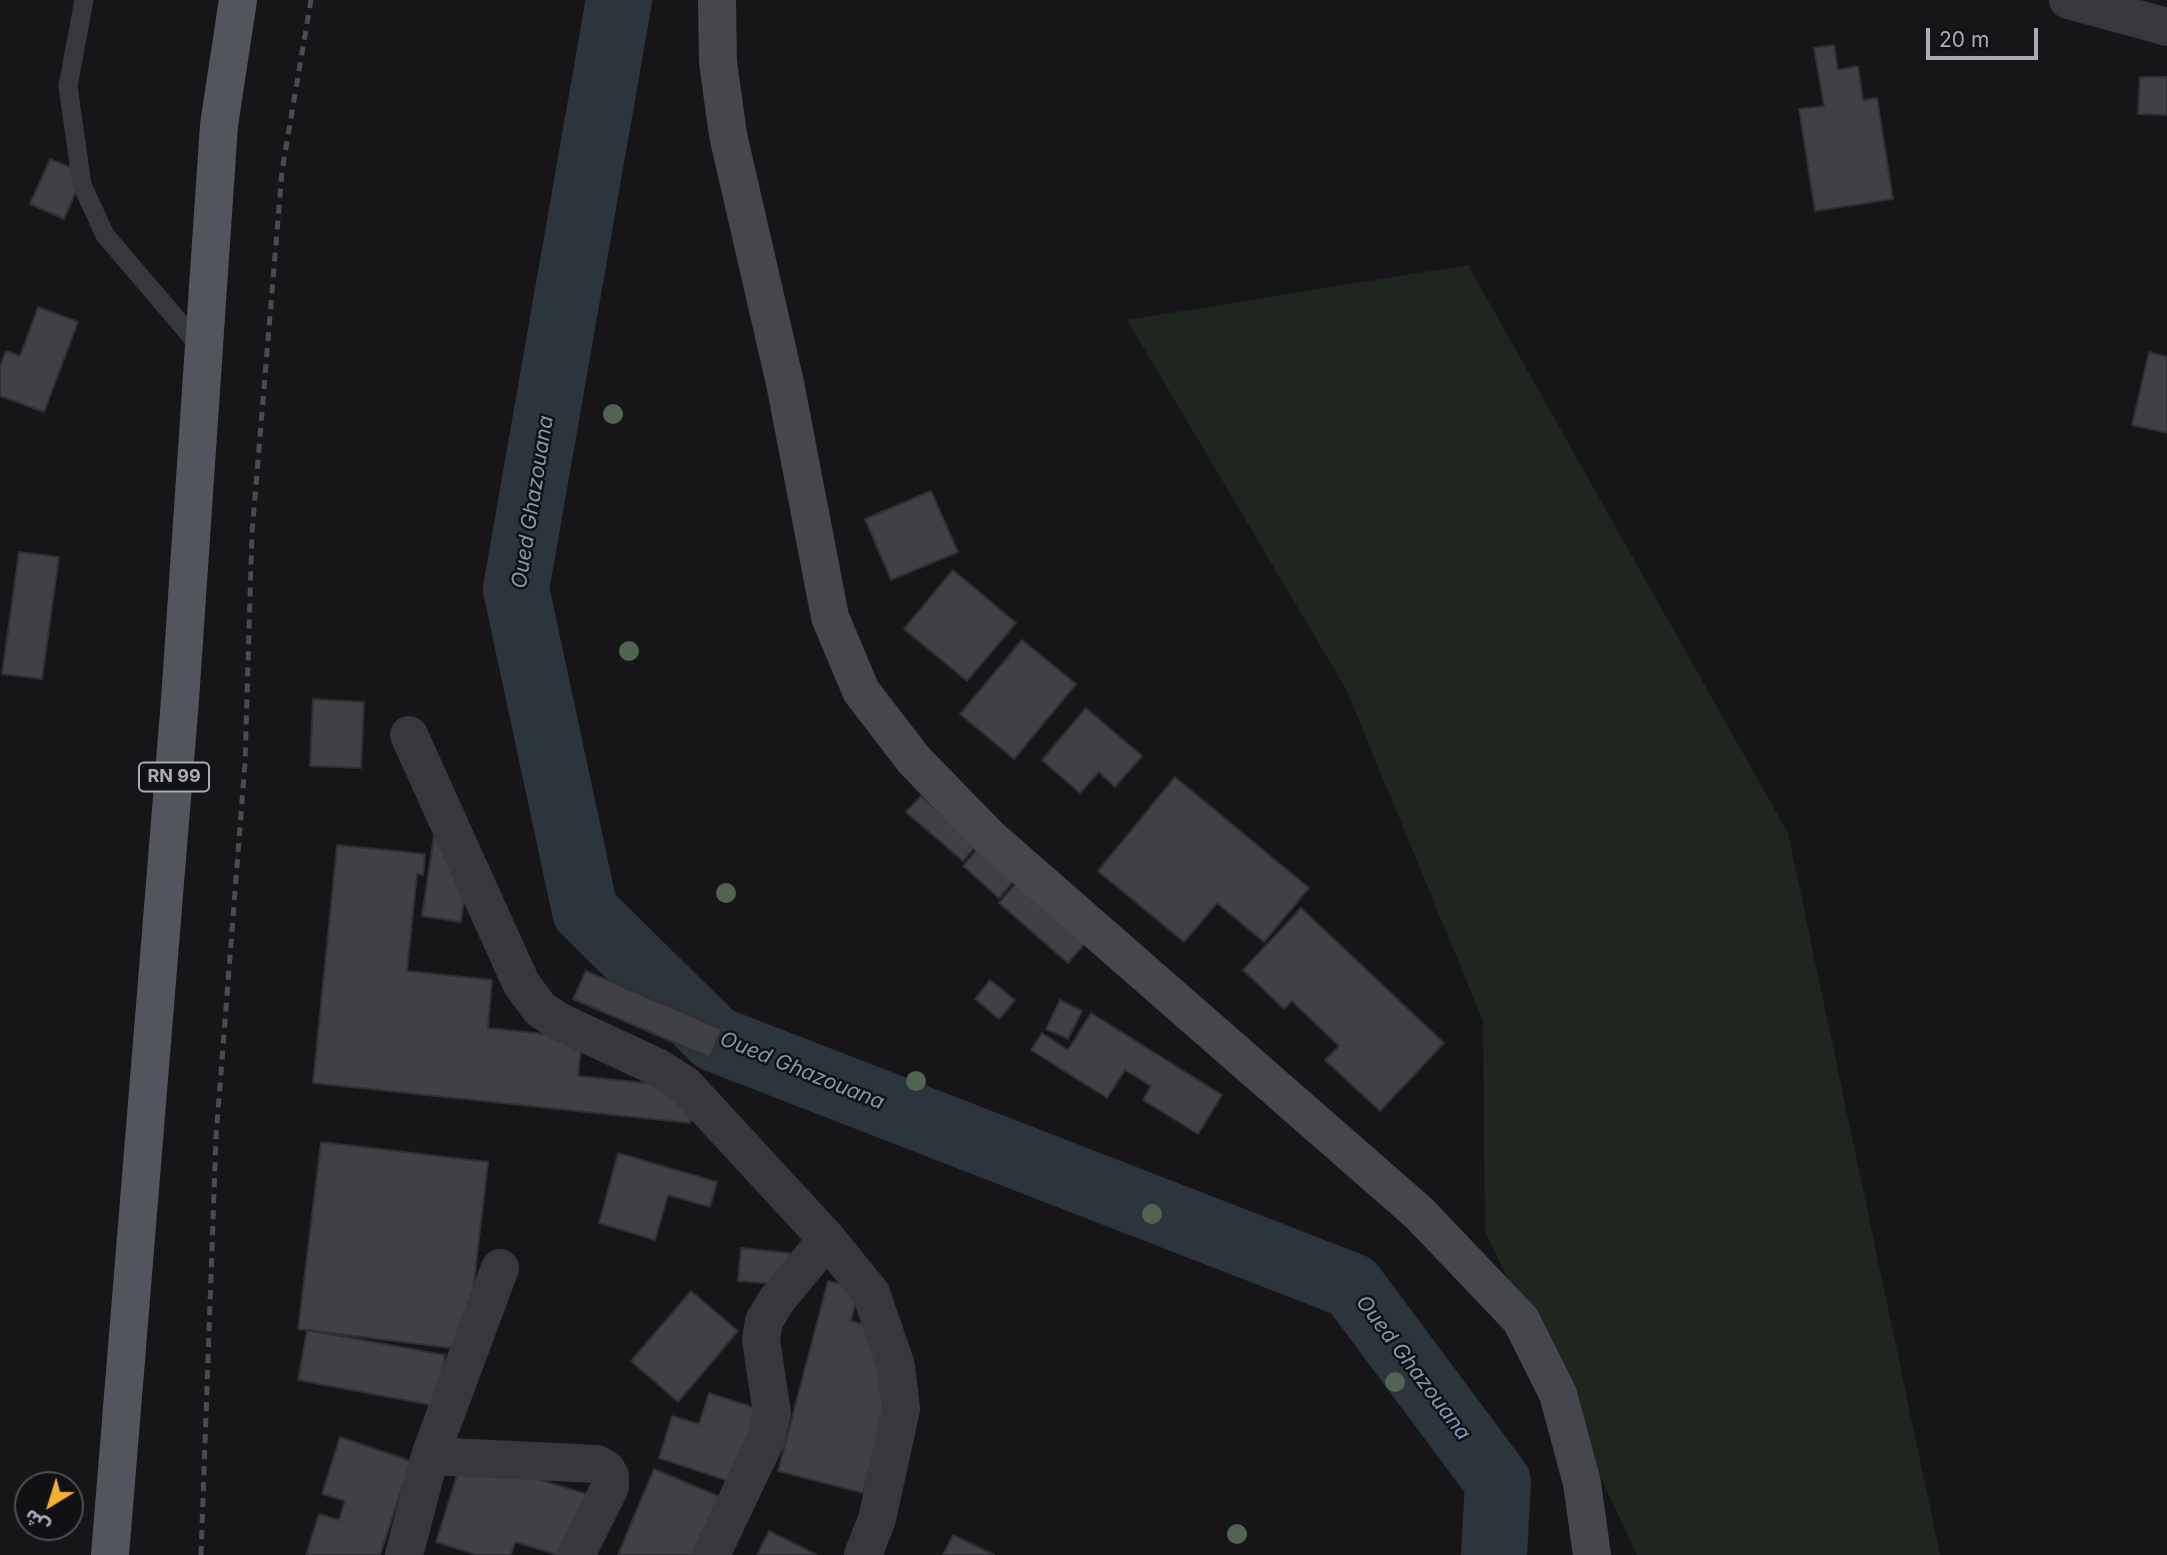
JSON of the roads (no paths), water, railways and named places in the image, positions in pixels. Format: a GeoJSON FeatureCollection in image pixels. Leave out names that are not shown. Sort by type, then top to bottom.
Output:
{"type":"FeatureCollection","features":[{"type":"Feature","properties":{"kind":"main road","name":"RN 99"},"geometry":{"type":"LineString","coordinates":[[110,1555],[180,700],[219,125],[238,0]]}},
{"type":"Feature","properties":{"kind":"main road"},"geometry":{"type":"LineString","coordinates":[[717,0],[718,62],[728,135],[783,371],[830,617],[861,691],[914,760],[989,837],[1419,1213],[1521,1320],[1558,1394],[1582,1483],[1591,1555]]}},
{"type":"Feature","properties":{"kind":"street"},"geometry":{"type":"LineString","coordinates":[[2068,0],[2167,27]]}},
{"type":"Feature","properties":{"kind":"street"},"geometry":{"type":"LineString","coordinates":[[409,735],[521,984],[540,1009],[560,1022],[657,1067],[685,1085],[827,1239],[871,1293],[896,1366],[901,1409],[877,1519],[863,1555]]}},
{"type":"Feature","properties":{"kind":"street"},"geometry":{"type":"LineString","coordinates":[[711,1555],[766,1439],[772,1413],[761,1340],[764,1321],[776,1301],[827,1239]]}},
{"type":"Feature","properties":{"kind":"street"},"geometry":{"type":"LineString","coordinates":[[404,1555],[430,1456],[500,1268]]}},
{"type":"Feature","properties":{"kind":"street"},"geometry":{"type":"LineString","coordinates":[[430,1456],[597,1464],[606,1469],[610,1476],[610,1487],[576,1555]]}},
{"type":"Feature","properties":{"kind":"lane"},"geometry":{"type":"LineString","coordinates":[[84,0],[68,86],[82,186],[105,235],[203,351]]}},
{"type":"Feature","properties":{"kind":"waterway","name":"Oued Ghazouana"},"geometry":{"type":"LineString","coordinates":[[619,0],[516,589],[585,911],[715,1039],[1352,1286],[1498,1482],[1494,1555]]}},
{"type":"Feature","properties":{"kind":"railway"},"geometry":{"type":"LineString","coordinates":[[201,1555],[216,1137],[245,763],[252,533],[282,171],[311,0]]}}]}
